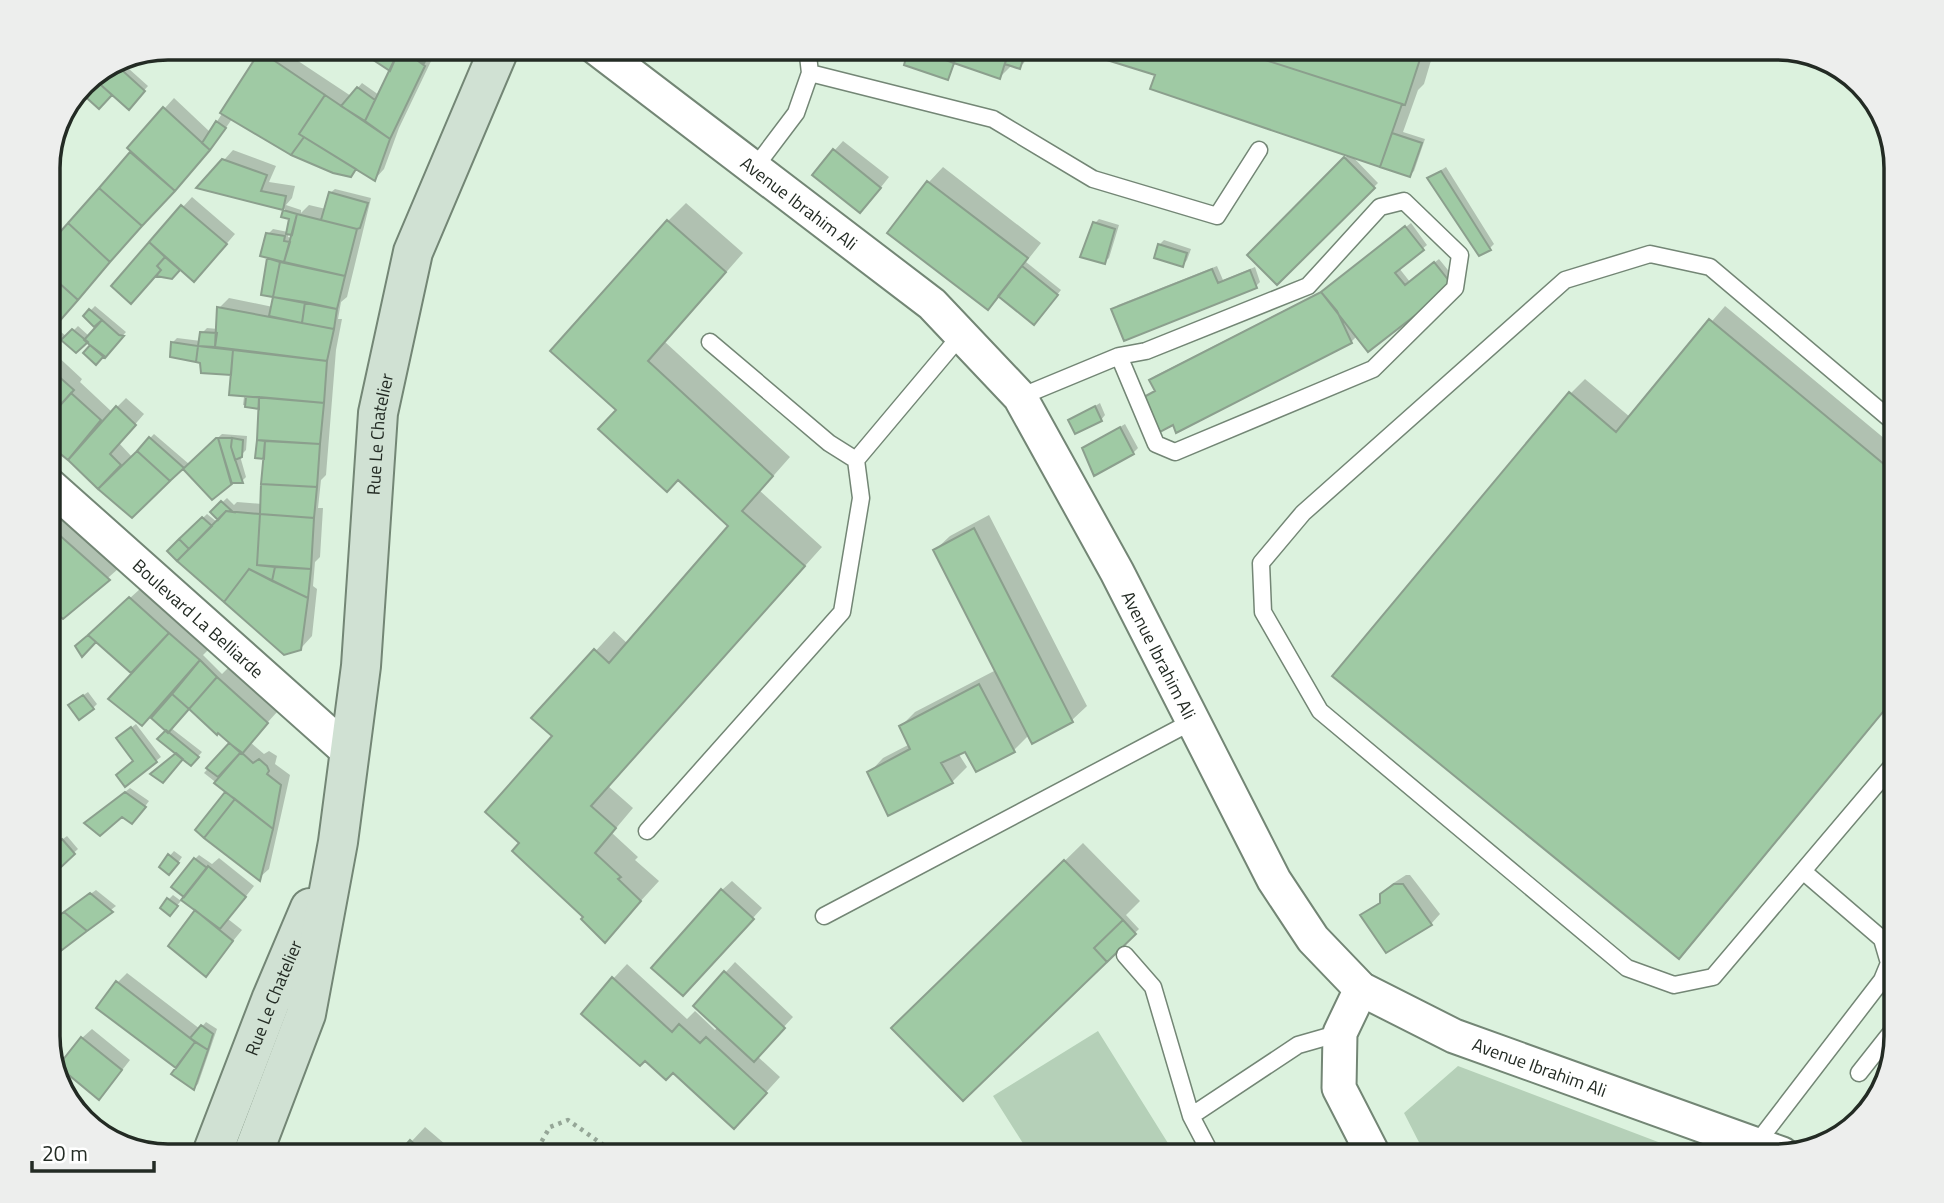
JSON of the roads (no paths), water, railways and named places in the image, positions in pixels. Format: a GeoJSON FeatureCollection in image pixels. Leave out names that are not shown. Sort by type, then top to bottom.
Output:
{"type":"FeatureCollection","features":[{"type":"Feature","properties":{"kind":"main road","name":"Rue Le Chatelier"},"geometry":{"type":"LineString","coordinates":[[257,1144],[306,1014],[338,842],[361,666],[379,414],[413,252],[494,60]]}},
{"type":"Feature","properties":{"kind":"main road","name":"Rue Le Chatelier"},"geometry":{"type":"LineString","coordinates":[[216,1144],[271,1000],[338,842]]}},
{"type":"Feature","properties":{"kind":"street","name":"Avenue Ibrahim Ali"},"geometry":{"type":"LineString","coordinates":[[613,60],[753,170],[932,304],[1020,397],[1116,572],[1274,880],[1313,939],[1362,989],[1454,1036],[1755,1144]]}},
{"type":"Feature","properties":{"kind":"street","name":"Boulevard La Belliarde"},"geometry":{"type":"LineString","coordinates":[[60,495],[351,754]]}},
{"type":"Feature","properties":{"kind":"street"},"geometry":{"type":"LineString","coordinates":[[1362,989],[1340,1033],[1339,1088],[1368,1144]]}},
{"type":"Feature","properties":{"kind":"lane"},"geometry":{"type":"LineString","coordinates":[[753,170],[796,113],[810,74],[808,60]]}},
{"type":"Feature","properties":{"kind":"lane"},"geometry":{"type":"LineString","coordinates":[[810,74],[993,119],[1093,179],[1217,215],[1259,150]]}},
{"type":"Feature","properties":{"kind":"lane"},"geometry":{"type":"LineString","coordinates":[[1020,397],[1119,356],[1146,351],[1308,286],[1380,207],[1404,201],[1460,255],[1455,288],[1373,369],[1175,452],[1157,444],[1119,356]]}},
{"type":"Feature","properties":{"kind":"lane"},"geometry":{"type":"LineString","coordinates":[[1884,414],[1710,267],[1650,254],[1565,280],[1303,513],[1261,563],[1263,612],[1320,711],[1627,968],[1674,985],[1713,977],[1884,776]]}},
{"type":"Feature","properties":{"kind":"lane"},"geometry":{"type":"LineString","coordinates":[[647,831],[842,612],[861,498],[856,460],[961,335]]}},
{"type":"Feature","properties":{"kind":"lane"},"geometry":{"type":"LineString","coordinates":[[710,342],[829,443],[856,460]]}},
{"type":"Feature","properties":{"kind":"lane"},"geometry":{"type":"LineString","coordinates":[[824,916],[1193,721]]}},
{"type":"Feature","properties":{"kind":"lane"},"geometry":{"type":"LineString","coordinates":[[1804,872],[1882,939],[1884,946]]}},
{"type":"Feature","properties":{"kind":"lane"},"geometry":{"type":"LineString","coordinates":[[1125,956],[1153,987],[1191,1116],[1206,1144]]}},
{"type":"Feature","properties":{"kind":"lane"},"geometry":{"type":"LineString","coordinates":[[1772,1144],[1884,974]]}},
{"type":"Feature","properties":{"kind":"lane"},"geometry":{"type":"LineString","coordinates":[[1191,1116],[1298,1045],[1340,1033]]}},
{"type":"Feature","properties":{"kind":"lane"},"geometry":{"type":"LineString","coordinates":[[1859,1073],[1884,1041]]}}]}
